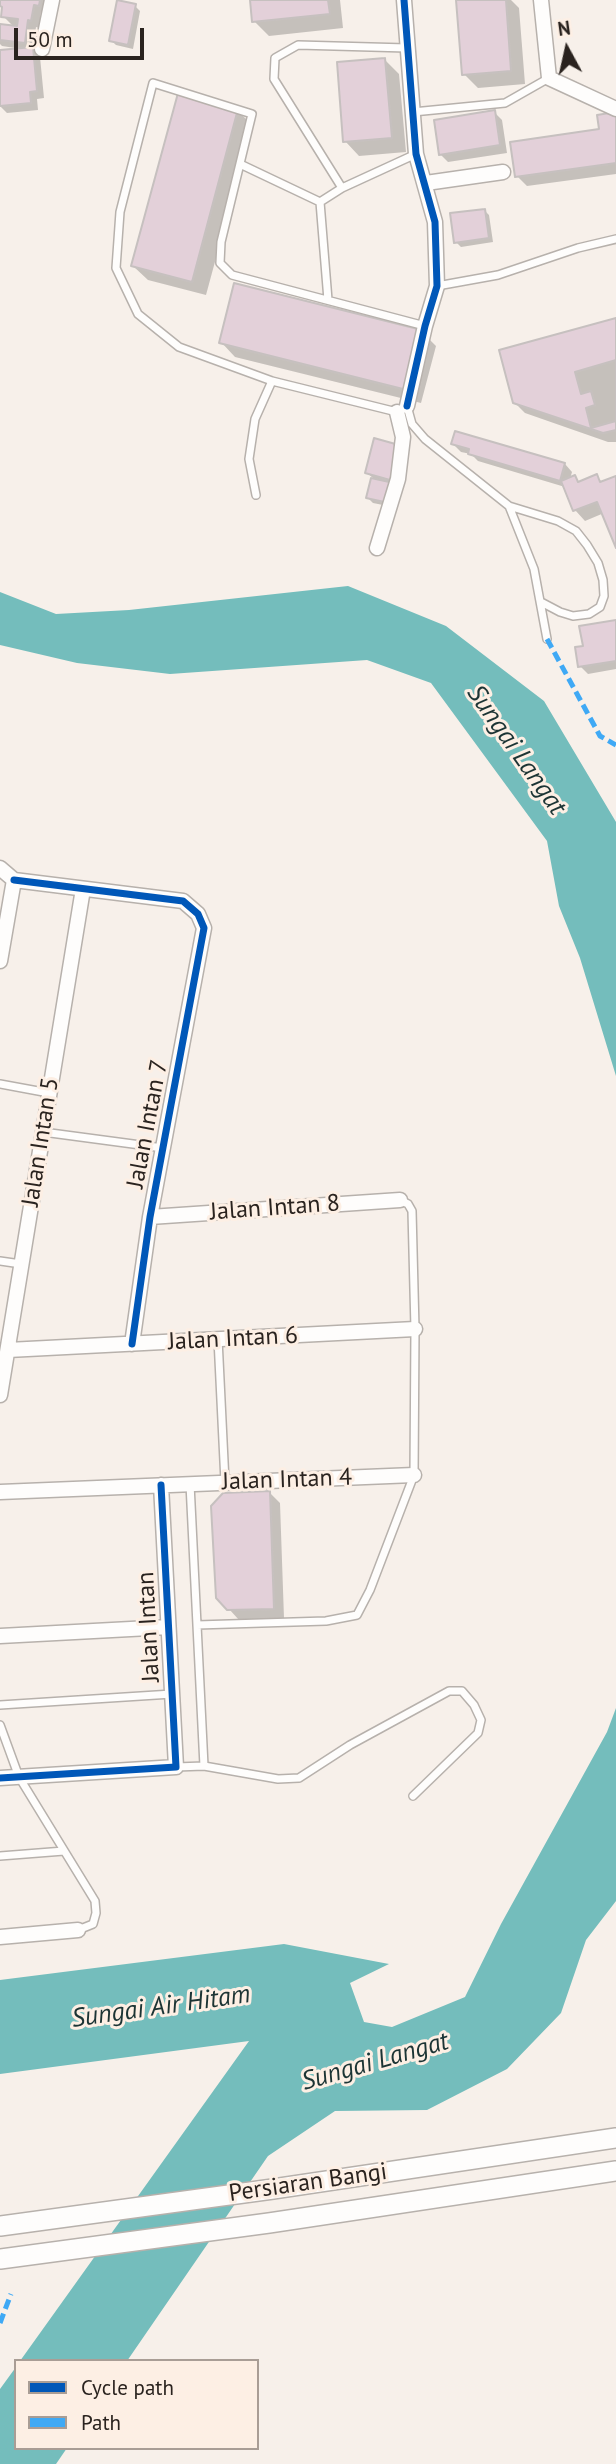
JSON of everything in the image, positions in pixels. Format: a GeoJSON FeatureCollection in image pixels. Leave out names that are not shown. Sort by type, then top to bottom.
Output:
{"type":"FeatureCollection","features":[{"type":"Feature","properties":{"kind":"main road","name":"Persiaran Bangi"},"geometry":{"type":"LineString","coordinates":[[0,2226],[616,2138]]}},
{"type":"Feature","properties":{"kind":"main road","name":"Persiaran Bangi"},"geometry":{"type":"LineString","coordinates":[[0,2259],[269,2223],[616,2171]]}},
{"type":"Feature","properties":{"kind":"street"},"geometry":{"type":"LineString","coordinates":[[42,49],[52,0]]}},
{"type":"Feature","properties":{"kind":"street"},"geometry":{"type":"LineString","coordinates":[[377,548],[398,479],[403,437],[402,409],[437,286],[435,222],[416,154],[404,0]]}},
{"type":"Feature","properties":{"kind":"street"},"geometry":{"type":"LineString","coordinates":[[541,0],[549,78],[616,109]]}},
{"type":"Feature","properties":{"kind":"street"},"geometry":{"type":"LineString","coordinates":[[426,183],[503,172]]}},
{"type":"Feature","properties":{"kind":"street"},"geometry":{"type":"LineString","coordinates":[[0,869],[14,880],[83,889]]}},
{"type":"Feature","properties":{"kind":"street"},"geometry":{"type":"LineString","coordinates":[[0,961],[14,880]]}},
{"type":"Feature","properties":{"kind":"street","name":"Jalan Intan 7"},"geometry":{"type":"LineString","coordinates":[[83,889],[183,901],[198,914],[204,928],[150,1217],[132,1344]]}},
{"type":"Feature","properties":{"kind":"street","name":"Jalan Intan 5"},"geometry":{"type":"LineString","coordinates":[[0,1395],[83,889]]}},
{"type":"Feature","properties":{"kind":"street","name":"Jalan Intan 8"},"geometry":{"type":"LineString","coordinates":[[150,1217],[400,1200]]}},
{"type":"Feature","properties":{"kind":"street","name":"Jalan Intan 6"},"geometry":{"type":"LineString","coordinates":[[8,1350],[415,1329]]}},
{"type":"Feature","properties":{"kind":"street","name":"Jalan Intan 4"},"geometry":{"type":"LineString","coordinates":[[0,1492],[414,1475]]}},
{"type":"Feature","properties":{"kind":"street","name":"Jalan Intan"},"geometry":{"type":"LineString","coordinates":[[161,1485],[176,1767]]}},
{"type":"Feature","properties":{"kind":"street"},"geometry":{"type":"LineString","coordinates":[[0,1636],[169,1627]]}},
{"type":"Feature","properties":{"kind":"street"},"geometry":{"type":"LineString","coordinates":[[0,1778],[176,1767]]}},
{"type":"Feature","properties":{"kind":"street"},"geometry":{"type":"LineString","coordinates":[[0,1937],[78,1930]]}},
{"type":"Feature","properties":{"kind":"lane"},"geometry":{"type":"LineString","coordinates":[[342,188],[274,79],[275,58],[298,45],[407,48]]}},
{"type":"Feature","properties":{"kind":"lane"},"geometry":{"type":"LineString","coordinates":[[413,112],[505,103],[549,78]]}},
{"type":"Feature","properties":{"kind":"lane"},"geometry":{"type":"LineString","coordinates":[[425,326],[232,275],[220,263],[221,242],[252,114],[153,83],[120,212],[117,268],[138,314],[179,347],[272,381],[402,409],[425,439],[509,506],[558,521],[576,531],[598,562],[604,596],[600,607],[589,614],[573,616],[541,602]]}},
{"type":"Feature","properties":{"kind":"lane"},"geometry":{"type":"LineString","coordinates":[[320,202],[342,188],[416,154]]}},
{"type":"Feature","properties":{"kind":"lane"},"geometry":{"type":"LineString","coordinates":[[240,164],[320,202]]}},
{"type":"Feature","properties":{"kind":"lane"},"geometry":{"type":"LineString","coordinates":[[320,202],[328,299]]}},
{"type":"Feature","properties":{"kind":"lane"},"geometry":{"type":"LineString","coordinates":[[437,286],[498,275],[578,248],[616,239]]}},
{"type":"Feature","properties":{"kind":"lane"},"geometry":{"type":"LineString","coordinates":[[256,495],[249,459],[255,419],[272,381]]}},
{"type":"Feature","properties":{"kind":"lane"},"geometry":{"type":"LineString","coordinates":[[509,506],[534,569],[547,639]]}},
{"type":"Feature","properties":{"kind":"lane"},"geometry":{"type":"LineString","coordinates":[[0,1084],[49,1093]]}},
{"type":"Feature","properties":{"kind":"lane"},"geometry":{"type":"LineString","coordinates":[[43,1132],[163,1148]]}},
{"type":"Feature","properties":{"kind":"lane"},"geometry":{"type":"LineString","coordinates":[[197,1625],[326,1621],[357,1615],[370,1590],[414,1475],[415,1329],[412,1211],[408,1204],[400,1200]]}},
{"type":"Feature","properties":{"kind":"lane"},"geometry":{"type":"LineString","coordinates":[[0,1261],[20,1264]]}},
{"type":"Feature","properties":{"kind":"lane"},"geometry":{"type":"LineString","coordinates":[[218,1339],[225,1482]]}},
{"type":"Feature","properties":{"kind":"lane"},"geometry":{"type":"LineString","coordinates":[[190,1484],[204,1766]]}},
{"type":"Feature","properties":{"kind":"lane"},"geometry":{"type":"LineString","coordinates":[[176,1767],[204,1766],[278,1779],[299,1778],[350,1745],[449,1691],[462,1691],[474,1704],[481,1720],[478,1733],[413,1796]]}},
{"type":"Feature","properties":{"kind":"lane"},"geometry":{"type":"LineString","coordinates":[[0,1705],[172,1694]]}},
{"type":"Feature","properties":{"kind":"lane"},"geometry":{"type":"LineString","coordinates":[[0,1726],[19,1777],[95,1901],[93,1924],[78,1930]]}},
{"type":"Feature","properties":{"kind":"lane"},"geometry":{"type":"LineString","coordinates":[[0,1856],[64,1851]]}},
{"type":"Feature","properties":{"kind":"water","name":"Sungai Langat"},"geometry":{"type":"Polygon","coordinates":[[[348,586],[446,626],[544,701],[616,822],[616,1076],[580,958],[559,906],[547,841],[431,683],[367,660],[170,674],[77,663],[0,645],[0,592],[56,614],[129,610],[348,586]]]}},
{"type":"Feature","properties":{"kind":"water"},"geometry":{"type":"Polygon","coordinates":[[[616,1708],[616,1901],[586,1940],[561,2013],[507,2069],[427,2110],[335,2111],[268,2156],[128,2359],[21,2359],[249,2041],[0,2074],[0,1980],[284,1944],[389,1964],[350,1983],[364,2022],[392,2027],[465,1997],[501,1924],[607,1732],[616,1708]]]}},
{"type":"Feature","properties":{"kind":"water"},"geometry":{"type":"Polygon","coordinates":[[[14,2370],[14,2450],[66,2450],[56,2464],[0,2464],[0,2389],[14,2370]]]}},
{"type":"Feature","properties":{"kind":"building"},"geometry":{"type":"Polygon","coordinates":[[[0,0],[40,0],[39,6],[34,5],[31,21],[28,20],[25,43],[0,40],[0,24],[17,26],[18,19],[1,17],[0,0]]]}},
{"type":"Feature","properties":{"kind":"building"},"geometry":{"type":"Polygon","coordinates":[[[117,0],[136,4],[128,45],[109,41],[117,0]]]}},
{"type":"Feature","properties":{"kind":"building"},"geometry":{"type":"Polygon","coordinates":[[[250,0],[328,0],[330,14],[252,22],[250,0]]]}},
{"type":"Feature","properties":{"kind":"building"},"geometry":{"type":"Polygon","coordinates":[[[456,0],[506,0],[511,71],[462,75],[456,0]]]}},
{"type":"Feature","properties":{"kind":"building"},"geometry":{"type":"Polygon","coordinates":[[[33,47],[37,91],[30,92],[31,103],[0,106],[0,50],[33,47]]]}},
{"type":"Feature","properties":{"kind":"building"},"geometry":{"type":"Polygon","coordinates":[[[385,58],[392,138],[343,142],[337,62],[385,58]]]}},
{"type":"Feature","properties":{"kind":"building"},"geometry":{"type":"Polygon","coordinates":[[[178,93],[238,109],[192,282],[131,266],[178,93]]]}},
{"type":"Feature","properties":{"kind":"building"},"geometry":{"type":"Polygon","coordinates":[[[495,110],[500,145],[439,155],[434,120],[495,110]]]}},
{"type":"Feature","properties":{"kind":"building"},"geometry":{"type":"Polygon","coordinates":[[[616,112],[616,163],[515,177],[510,142],[599,129],[597,115],[616,112]]]}},
{"type":"Feature","properties":{"kind":"building"},"geometry":{"type":"Polygon","coordinates":[[[485,209],[489,238],[454,243],[450,213],[485,209]]]}},
{"type":"Feature","properties":{"kind":"building"},"geometry":{"type":"Polygon","coordinates":[[[234,283],[422,330],[407,390],[219,343],[234,283]]]}},
{"type":"Feature","properties":{"kind":"building"},"geometry":{"type":"Polygon","coordinates":[[[616,318],[616,430],[603,433],[513,403],[499,350],[616,318]]]}},
{"type":"Feature","properties":{"kind":"building"},"geometry":{"type":"Polygon","coordinates":[[[616,360],[616,421],[591,428],[586,408],[595,405],[591,391],[581,394],[575,372],[616,360]]]}},
{"type":"Feature","properties":{"kind":"building"},"geometry":{"type":"Polygon","coordinates":[[[455,431],[565,463],[560,481],[468,454],[469,449],[451,444],[455,431]]]}},
{"type":"Feature","properties":{"kind":"building"},"geometry":{"type":"Polygon","coordinates":[[[374,438],[399,445],[390,480],[365,473],[374,438]]]}},
{"type":"Feature","properties":{"kind":"building"},"geometry":{"type":"Polygon","coordinates":[[[597,474],[600,482],[616,476],[616,548],[597,502],[573,511],[561,481],[575,475],[578,482],[597,474]]]}},
{"type":"Feature","properties":{"kind":"building"},"geometry":{"type":"Polygon","coordinates":[[[371,478],[394,483],[389,503],[366,498],[371,478]]]}},
{"type":"Feature","properties":{"kind":"building"},"geometry":{"type":"Polygon","coordinates":[[[616,620],[616,661],[578,667],[575,647],[583,646],[579,626],[616,620]]]}},
{"type":"Feature","properties":{"kind":"building"},"geometry":{"type":"Polygon","coordinates":[[[270,1491],[274,1609],[227,1610],[216,1598],[211,1506],[223,1493],[270,1491]]]}},
{"type":"Feature","properties":{"kind":"marked path"},"geometry":{"type":"LineString","coordinates":[[547,639],[600,736],[616,745]]}},
{"type":"Feature","properties":{"kind":"marked path"},"geometry":{"type":"LineString","coordinates":[[0,2323],[11,2294]]}},
{"type":"Feature","properties":{"kind":"cycle path"},"geometry":{"type":"LineString","coordinates":[[404,0],[416,154],[435,222],[437,286],[407,406]]}},
{"type":"Feature","properties":{"kind":"cycle path"},"geometry":{"type":"LineString","coordinates":[[14,880],[183,901],[198,914],[204,928],[150,1217],[132,1344]]}},
{"type":"Feature","properties":{"kind":"cycle path"},"geometry":{"type":"LineString","coordinates":[[0,1778],[176,1767],[161,1485]]}},
{"type":"Feature","properties":{"kind":"water label","name":"Sungai Air Hitam"},"geometry":{"type":"Point","coordinates":[161,2007]}}]}
